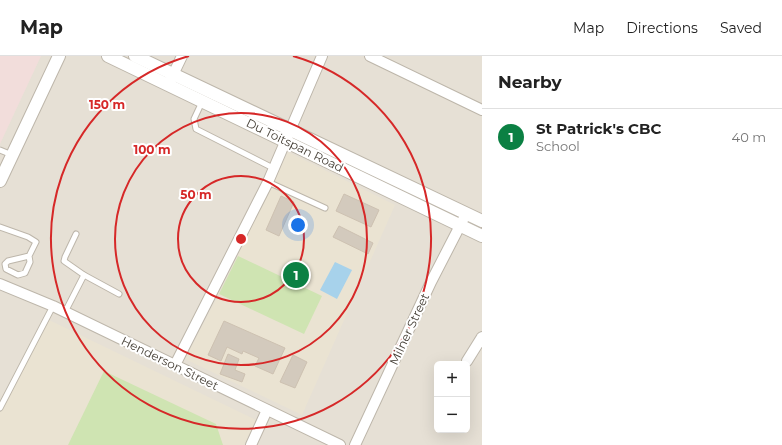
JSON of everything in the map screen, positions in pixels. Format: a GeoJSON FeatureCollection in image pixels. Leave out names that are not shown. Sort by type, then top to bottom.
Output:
{"type":"FeatureCollection","features":[{"type":"Feature","properties":{"kind":"street"},"geometry":{"type":"LineString","coordinates":[[0,181],[60,56]]}},
{"type":"Feature","properties":{"kind":"street","name":"Du Toitspan Road"},"geometry":{"type":"LineString","coordinates":[[108,56],[170,80],[288,135],[466,214],[481,229]]}},
{"type":"Feature","properties":{"kind":"street","name":"Du Toitspan Road"},"geometry":{"type":"LineString","coordinates":[[134,56],[202,101],[288,135],[461,225],[481,229]]}},
{"type":"Feature","properties":{"kind":"street"},"geometry":{"type":"LineString","coordinates":[[170,80],[182,56]]}},
{"type":"Feature","properties":{"kind":"street"},"geometry":{"type":"LineString","coordinates":[[175,366],[268,182],[322,56]]}},
{"type":"Feature","properties":{"kind":"street"},"geometry":{"type":"LineString","coordinates":[[370,56],[482,110]]}},
{"type":"Feature","properties":{"kind":"street","name":"Milner Street"},"geometry":{"type":"LineString","coordinates":[[355,445],[431,282],[466,214]]}},
{"type":"Feature","properties":{"kind":"street","name":"Henderson Street"},"geometry":{"type":"LineString","coordinates":[[0,284],[53,306],[340,445]]}},
{"type":"Feature","properties":{"kind":"street"},"geometry":{"type":"LineString","coordinates":[[467,361],[482,337]]}},
{"type":"Feature","properties":{"kind":"street"},"geometry":{"type":"LineString","coordinates":[[251,445],[267,410]]}},
{"type":"Feature","properties":{"kind":"lane"},"geometry":{"type":"LineString","coordinates":[[202,101],[194,119],[196,130],[273,168]]}},
{"type":"Feature","properties":{"kind":"lane"},"geometry":{"type":"LineString","coordinates":[[0,150],[12,156]]}},
{"type":"Feature","properties":{"kind":"lane"},"geometry":{"type":"LineString","coordinates":[[268,182],[325,208]]}},
{"type":"Feature","properties":{"kind":"lane"},"geometry":{"type":"LineString","coordinates":[[0,228],[35,241],[29,256],[30,262],[23,274],[18,275],[5,267],[6,263],[11,259],[29,256]]}},
{"type":"Feature","properties":{"kind":"lane"},"geometry":{"type":"LineString","coordinates":[[76,234],[64,257],[64,261],[84,275],[119,294]]}},
{"type":"Feature","properties":{"kind":"lane"},"geometry":{"type":"LineString","coordinates":[[65,312],[84,275]]}},
{"type":"Feature","properties":{"kind":"lane"},"geometry":{"type":"LineString","coordinates":[[0,408],[53,306]]}},
{"type":"Feature","properties":{"kind":"shaded area"},"geometry":{"type":"Polygon","coordinates":[[[0,56],[482,56],[482,445],[0,445],[0,56]]]}},
{"type":"Feature","properties":{"kind":"shaded area"},"geometry":{"type":"Polygon","coordinates":[[[0,56],[41,56],[0,144],[0,56]]]}},
{"type":"Feature","properties":{"kind":"shaded area"},"geometry":{"type":"Polygon","coordinates":[[[288,152],[395,205],[302,415],[185,359],[219,294],[288,152]]]}},
{"type":"Feature","properties":{"kind":"shaded area"},"geometry":{"type":"Polygon","coordinates":[[[45,318],[256,420],[244,445],[0,445],[0,409],[45,318]]]}},
{"type":"Feature","properties":{"kind":"green space"},"geometry":{"type":"Polygon","coordinates":[[[238,256],[322,296],[304,334],[219,294],[238,256]]]}},
{"type":"Feature","properties":{"kind":"green space"},"geometry":{"type":"Polygon","coordinates":[[[104,371],[216,424],[223,445],[68,445],[104,371]]]}},
{"type":"Feature","properties":{"kind":"water"},"geometry":{"type":"Polygon","coordinates":[[[335,262],[352,270],[337,299],[320,290],[335,262]]]}},
{"type":"Feature","properties":{"kind":"building"},"geometry":{"type":"Polygon","coordinates":[[[344,194],[379,210],[371,227],[336,211],[344,194]]]}},
{"type":"Feature","properties":{"kind":"building"},"geometry":{"type":"Polygon","coordinates":[[[281,196],[294,202],[279,236],[266,230],[281,196]]]}},
{"type":"Feature","properties":{"kind":"building"},"geometry":{"type":"Polygon","coordinates":[[[339,226],[373,243],[368,254],[333,237],[339,226]]]}},
{"type":"Feature","properties":{"kind":"building"},"geometry":{"type":"Polygon","coordinates":[[[224,321],[285,348],[273,374],[255,366],[259,358],[243,351],[242,354],[227,347],[221,361],[208,355],[224,321]]]}},
{"type":"Feature","properties":{"kind":"building"},"geometry":{"type":"Polygon","coordinates":[[[228,354],[239,359],[235,370],[245,374],[242,382],[220,374],[228,354]]]}},
{"type":"Feature","properties":{"kind":"building"},"geometry":{"type":"Polygon","coordinates":[[[293,355],[307,362],[295,388],[280,382],[293,355]]]}},
{"type":"Feature","properties":{"kind":"place","name":"St Patrick's CBC"},"geometry":{"type":"Point","coordinates":[296,275]}}]}
